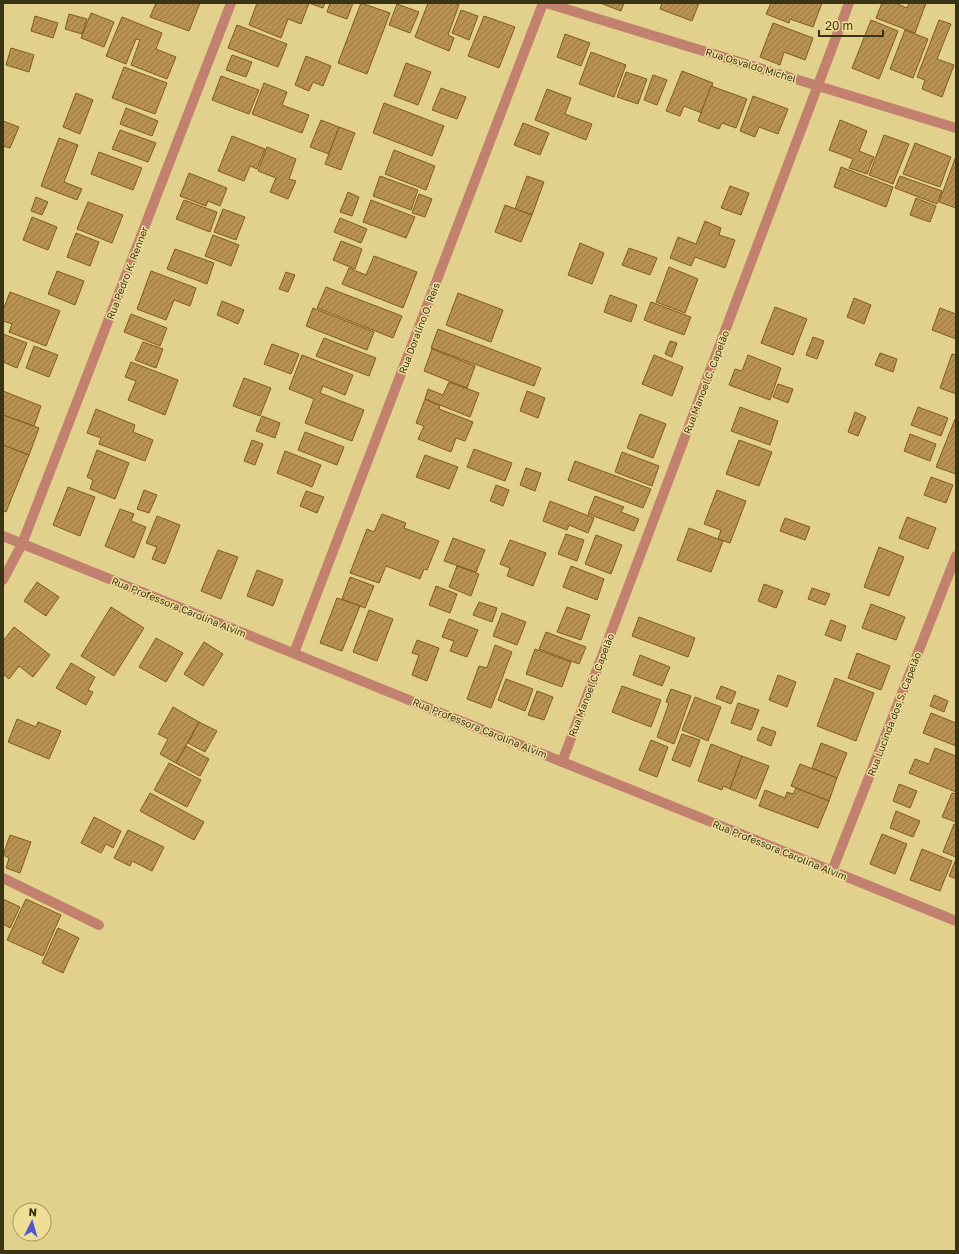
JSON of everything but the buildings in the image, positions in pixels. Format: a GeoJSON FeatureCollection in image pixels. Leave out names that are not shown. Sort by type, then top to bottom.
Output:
{"type":"FeatureCollection","features":[{"type":"Feature","properties":{"kind":"street","name":"Rua Pedro K. Renner"},"geometry":{"type":"LineString","coordinates":[[3,580],[22,544],[231,3]]}},
{"type":"Feature","properties":{"kind":"street","name":"Rua Osvaldo Michel"},"geometry":{"type":"LineString","coordinates":[[545,3],[956,128]]}},
{"type":"Feature","properties":{"kind":"street","name":"Rua Doralino O. Reis"},"geometry":{"type":"LineString","coordinates":[[294,653],[545,3]]}},
{"type":"Feature","properties":{"kind":"street","name":"Rua Manoel C. Capelão"},"geometry":{"type":"LineString","coordinates":[[562,762],[849,3]]}},
{"type":"Feature","properties":{"kind":"street","name":"Rua Professora Carolina Alvim"},"geometry":{"type":"LineString","coordinates":[[3,536],[956,921]]}},
{"type":"Feature","properties":{"kind":"street","name":"Rua Lucinda dos S. Capelão"},"geometry":{"type":"LineString","coordinates":[[832,871],[956,556]]}},
{"type":"Feature","properties":{"kind":"street"},"geometry":{"type":"LineString","coordinates":[[3,878],[99,925]]}}]}
